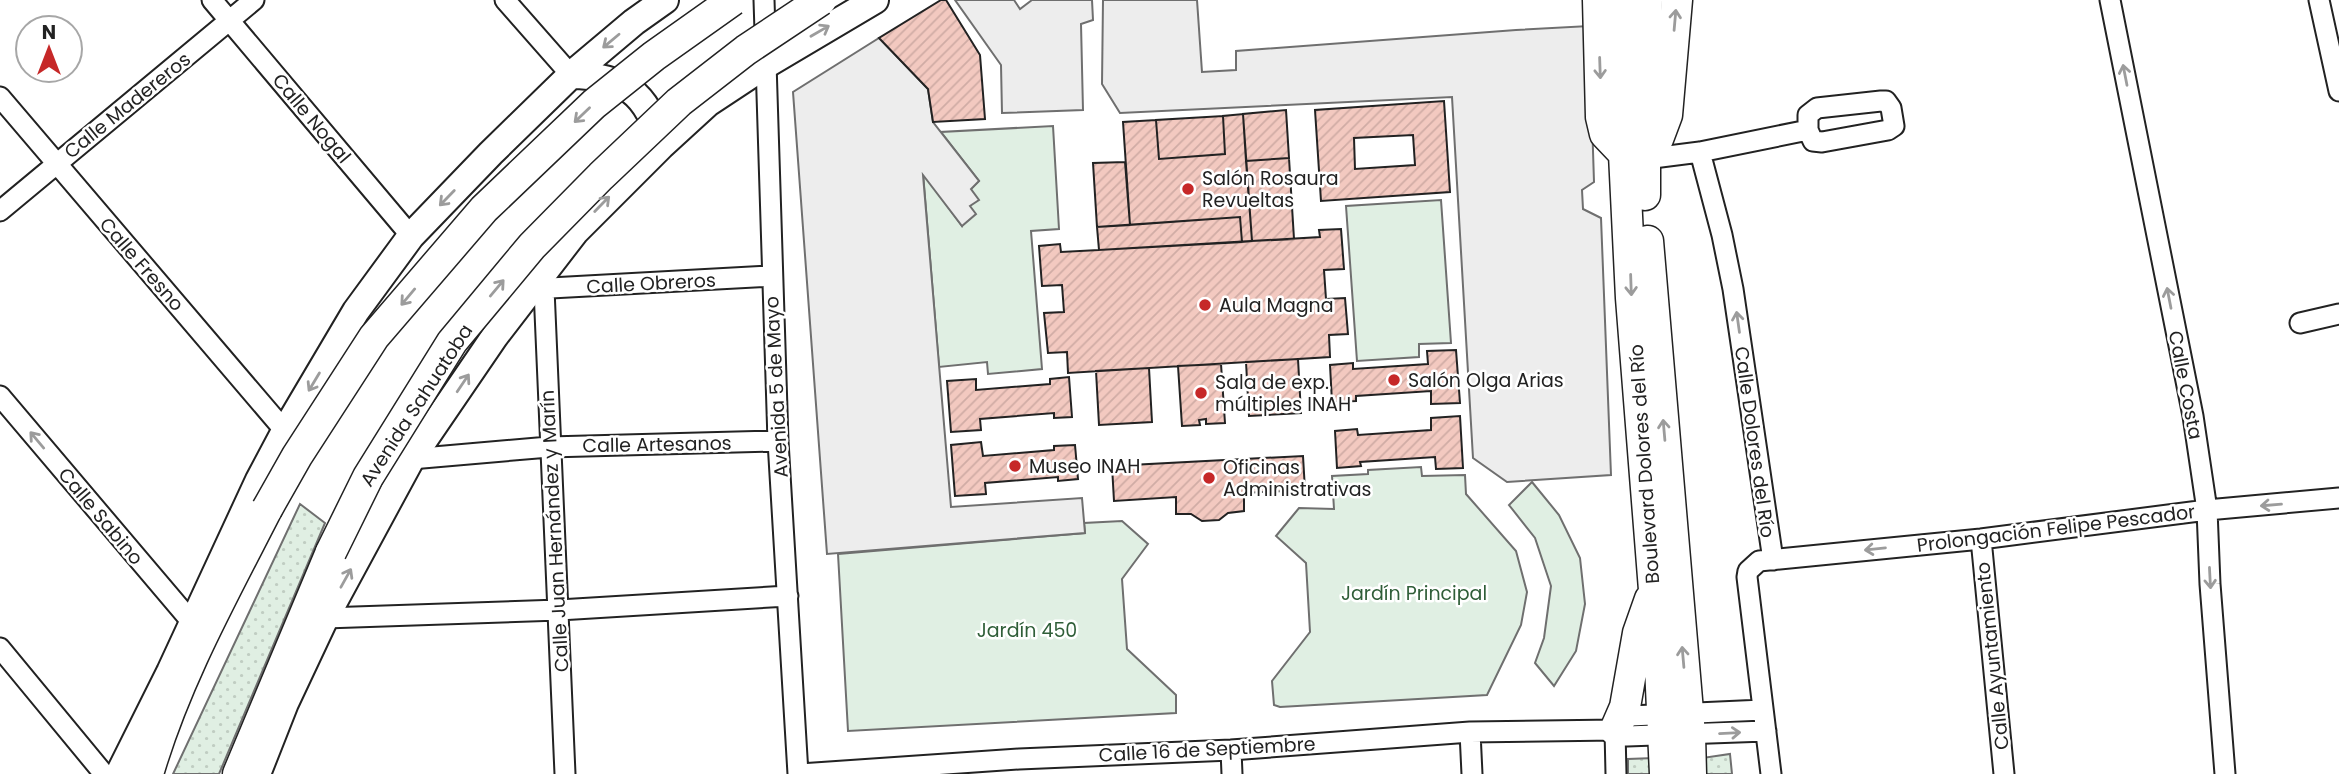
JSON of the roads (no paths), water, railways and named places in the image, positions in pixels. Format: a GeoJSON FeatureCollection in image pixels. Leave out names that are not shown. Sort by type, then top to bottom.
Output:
{"type":"FeatureCollection","features":[{"type":"Feature","properties":{"kind":"main road"},"geometry":{"type":"LineString","coordinates":[[125,774],[152,761],[197,629],[297,456],[374,338],[484,209],[594,104],[654,56],[733,0]]}},
{"type":"Feature","properties":{"kind":"main road","name":"Avenida Sahuatoba"},"geometry":{"type":"LineString","coordinates":[[238,774],[331,552],[368,477],[452,342],[532,246],[679,102],[746,50],[821,0]]}},
{"type":"Feature","properties":{"kind":"main road"},"geometry":{"type":"LineString","coordinates":[[1598,0],[1601,117],[1605,134],[1638,156],[1658,139],[1667,115],[1677,0]]}},
{"type":"Feature","properties":{"kind":"main road","name":"Boulevard Dolores del Río"},"geometry":{"type":"LineString","coordinates":[[1638,156],[1631,298],[1654,589],[1676,724],[1691,774]]}},
{"type":"Feature","properties":{"kind":"main road","name":"Boulevard Dolores del Río"},"geometry":{"type":"LineString","coordinates":[[1638,156],[1646,210],[1676,724],[1665,774]]}},
{"type":"Feature","properties":{"kind":"main road"},"geometry":{"type":"LineString","coordinates":[[1615,730],[1625,706],[1638,633],[1654,589]]}},
{"type":"Feature","properties":{"kind":"street","name":"Calle Nogal"},"geometry":{"type":"LineString","coordinates":[[212,0],[411,236]]}},
{"type":"Feature","properties":{"kind":"street","name":"Calle Madereros"},"geometry":{"type":"LineString","coordinates":[[0,211],[254,0]]}},
{"type":"Feature","properties":{"kind":"street"},"geometry":{"type":"LineString","coordinates":[[505,0],[570,75],[609,79],[624,85],[641,98],[650,110],[662,146]]}},
{"type":"Feature","properties":{"kind":"street"},"geometry":{"type":"LineString","coordinates":[[119,774],[197,629],[285,431],[356,311],[411,236],[491,153],[570,75],[665,0]]}},
{"type":"Feature","properties":{"kind":"street","name":"Avenida 5 de Mayo"},"geometry":{"type":"LineString","coordinates":[[764,0],[778,441],[799,774]]}},
{"type":"Feature","properties":{"kind":"street","name":"Avenida Sahuatoba"},"geometry":{"type":"LineString","coordinates":[[257,774],[285,703],[325,618],[411,459],[495,336],[537,289],[575,232],[708,103],[767,64],[875,0]]}},
{"type":"Feature","properties":{"kind":"street"},"geometry":{"type":"LineString","coordinates":[[1625,0],[1638,156]]}},
{"type":"Feature","properties":{"kind":"street"},"geometry":{"type":"LineString","coordinates":[[1638,156],[1649,0]]}},
{"type":"Feature","properties":{"kind":"street","name":"Calle Costa"},"geometry":{"type":"LineString","coordinates":[[2110,0],[2193,416],[2207,510],[2225,774]]}},
{"type":"Feature","properties":{"kind":"street"},"geometry":{"type":"LineString","coordinates":[[2319,0],[2338,81]]}},
{"type":"Feature","properties":{"kind":"street","name":"Calle Fresno"},"geometry":{"type":"LineString","coordinates":[[0,97],[285,431]]}},
{"type":"Feature","properties":{"kind":"street"},"geometry":{"type":"LineString","coordinates":[[1638,156],[1700,152],[1808,130]]}},
{"type":"Feature","properties":{"kind":"street","name":"Calle Dolores del Río"},"geometry":{"type":"LineString","coordinates":[[1700,152],[1733,289],[1773,560],[1759,561],[1752,565],[1747,577],[1771,774]]}},
{"type":"Feature","properties":{"kind":"street","name":"Calle Obreros"},"geometry":{"type":"LineString","coordinates":[[537,289],[771,276]]}},
{"type":"Feature","properties":{"kind":"street","name":"Calle Juan Hernández y Marín"},"geometry":{"type":"LineString","coordinates":[[537,289],[559,610],[565,774]]}},
{"type":"Feature","properties":{"kind":"street"},"geometry":{"type":"LineString","coordinates":[[2300,323],[2339,314]]}},
{"type":"Feature","properties":{"kind":"street","name":"Calle Sabino"},"geometry":{"type":"LineString","coordinates":[[0,396],[197,629]]}},
{"type":"Feature","properties":{"kind":"street","name":"Calle Artesanos"},"geometry":{"type":"LineString","coordinates":[[411,459],[549,447],[778,441]]}},
{"type":"Feature","properties":{"kind":"street","name":"Prolongación Felipe Pescador"},"geometry":{"type":"LineString","coordinates":[[1773,560],[2207,510],[2339,498]]}},
{"type":"Feature","properties":{"kind":"street","name":"Calle Ayuntamiento"},"geometry":{"type":"LineString","coordinates":[[1981,538],[2004,774]]}},
{"type":"Feature","properties":{"kind":"street"},"geometry":{"type":"LineString","coordinates":[[325,618],[559,610],[788,596]]}},
{"type":"Feature","properties":{"kind":"street"},"geometry":{"type":"LineString","coordinates":[[0,648],[104,774]]}},
{"type":"Feature","properties":{"kind":"street","name":"Calle 16 de Septiembre"},"geometry":{"type":"LineString","coordinates":[[1676,724],[1763,710]]}},
{"type":"Feature","properties":{"kind":"street","name":"Calle 16 de Septiembre"},"geometry":{"type":"LineString","coordinates":[[799,774],[1019,767],[1470,732],[1615,730],[1630,716],[1676,724],[1766,731]]}},
{"type":"Feature","properties":{"kind":"street"},"geometry":{"type":"LineString","coordinates":[[1615,730],[1616,774]]}},
{"type":"Feature","properties":{"kind":"street"},"geometry":{"type":"LineString","coordinates":[[1470,732],[1472,774]]}},
{"type":"Feature","properties":{"kind":"street"},"geometry":{"type":"LineString","coordinates":[[1231,750],[1232,774]]}},
{"type":"Feature","properties":{"kind":"place","name":"Salón Rosaura Revueltas"},"geometry":{"type":"Point","coordinates":[1188,189]}},
{"type":"Feature","properties":{"kind":"place","name":"Aula Magna"},"geometry":{"type":"Point","coordinates":[1205,305]}},
{"type":"Feature","properties":{"kind":"place","name":"Salón Olga Arias"},"geometry":{"type":"Point","coordinates":[1394,380]}},
{"type":"Feature","properties":{"kind":"place","name":"Sala de exp. múltiples INAH"},"geometry":{"type":"Point","coordinates":[1201,393]}},
{"type":"Feature","properties":{"kind":"place","name":"Museo INAH"},"geometry":{"type":"Point","coordinates":[1015,466]}},
{"type":"Feature","properties":{"kind":"place","name":"Oficinas Administrativas"},"geometry":{"type":"Point","coordinates":[1209,478]}},
{"type":"Feature","properties":{"kind":"park label","name":"Jardín Principal"},"geometry":{"type":"Point","coordinates":[1414,593]}},
{"type":"Feature","properties":{"kind":"park label","name":"Jardín 450"},"geometry":{"type":"Point","coordinates":[1027,630]}}]}
